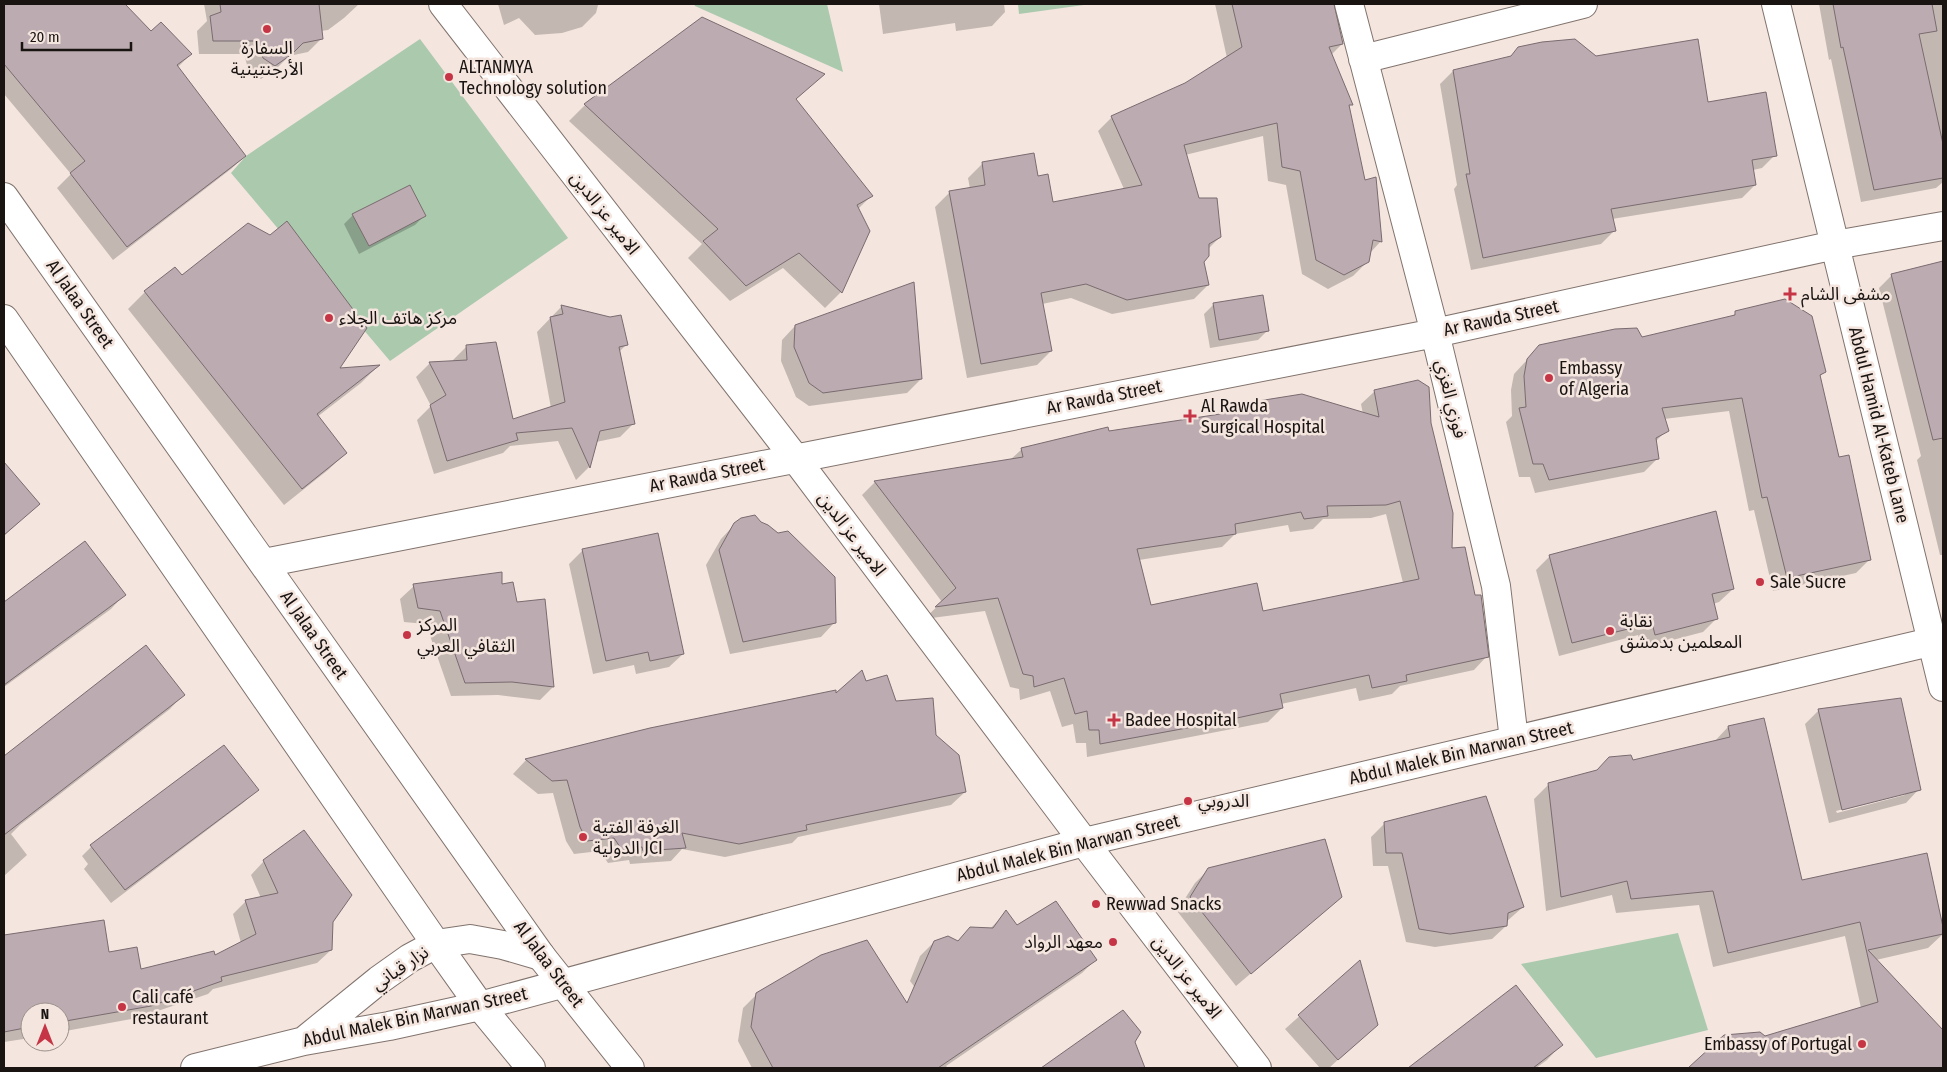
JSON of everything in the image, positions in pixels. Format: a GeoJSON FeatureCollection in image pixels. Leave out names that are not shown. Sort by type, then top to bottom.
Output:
{"type":"FeatureCollection","features":[{"type":"Feature","properties":{"kind":"street","name":"الامير عز الدين"},"geometry":{"type":"LineString","coordinates":[[443,4],[795,458],[1257,1068]]}},
{"type":"Feature","properties":{"kind":"street","name":"فوزي الغزي"},"geometry":{"type":"LineString","coordinates":[[1349,4],[1435,333],[1496,586],[1514,740]]}},
{"type":"Feature","properties":{"kind":"street"},"geometry":{"type":"LineString","coordinates":[[1363,59],[1583,4]]}},
{"type":"Feature","properties":{"kind":"street","name":"Abdul Hamid Al-Kateb Lane"},"geometry":{"type":"LineString","coordinates":[[1776,4],[1835,245],[1938,640],[1943,687]]}},
{"type":"Feature","properties":{"kind":"street","name":"Al Jalaa Street"},"geometry":{"type":"LineString","coordinates":[[4,197],[541,956],[630,1068]]}},
{"type":"Feature","properties":{"kind":"street","name":"Ar Rawda Street"},"geometry":{"type":"LineString","coordinates":[[264,563],[1435,333],[1835,245],[1943,226]]}},
{"type":"Feature","properties":{"kind":"street"},"geometry":{"type":"LineString","coordinates":[[4,319],[436,944],[480,1006],[530,1068]]}},
{"type":"Feature","properties":{"kind":"street","name":"Abdul Malek Bin Marwan Street"},"geometry":{"type":"LineString","coordinates":[[195,1068],[304,1041],[389,1026],[480,1006],[1084,842],[1938,640]]}},
{"type":"Feature","properties":{"kind":"street","name":"نزار قباني"},"geometry":{"type":"LineString","coordinates":[[304,1041],[379,980],[410,958],[436,944],[470,939],[503,945],[541,956]]}},
{"type":"Feature","properties":{"kind":"green space"},"geometry":{"type":"Polygon","coordinates":[[[694,4],[827,4],[843,72],[695,6],[694,4]]]}},
{"type":"Feature","properties":{"kind":"green space"},"geometry":{"type":"Polygon","coordinates":[[[1018,4],[1091,4],[1019,14],[1018,4]]]}},
{"type":"Feature","properties":{"kind":"green space"},"geometry":{"type":"Polygon","coordinates":[[[420,39],[568,238],[390,361],[231,173],[246,156],[420,39]]]}},
{"type":"Feature","properties":{"kind":"green space"},"geometry":{"type":"Polygon","coordinates":[[[1678,933],[1708,1030],[1596,1058],[1521,964],[1678,933]]]}},
{"type":"Feature","properties":{"kind":"building"},"geometry":{"type":"Polygon","coordinates":[[[4,4],[125,4],[151,31],[161,22],[192,54],[177,65],[246,156],[127,247],[70,173],[85,161],[4,64],[4,4]]]}},
{"type":"Feature","properties":{"kind":"building","name":"السفارة الأرجنتينية"},"geometry":{"type":"Polygon","coordinates":[[[220,4],[319,4],[323,39],[303,43],[292,54],[275,66],[263,58],[258,41],[213,41],[210,16],[221,12],[220,4]]]}},
{"type":"Feature","properties":{"kind":"building"},"geometry":{"type":"Polygon","coordinates":[[[1232,4],[1334,4],[1343,44],[1329,47],[1353,105],[1349,105],[1365,180],[1376,177],[1382,242],[1373,240],[1369,262],[1344,275],[1316,260],[1300,171],[1282,167],[1277,123],[1184,145],[1199,198],[1217,198],[1221,237],[1209,244],[1209,256],[1204,262],[1209,285],[1127,300],[1086,284],[1041,293],[1052,351],[981,364],[949,191],[985,185],[982,162],[1034,153],[1038,176],[1048,174],[1053,202],[1142,185],[1111,116],[1185,83],[1242,47],[1232,4]]]}},
{"type":"Feature","properties":{"kind":"building"},"geometry":{"type":"Polygon","coordinates":[[[1833,4],[1932,4],[1937,31],[1919,34],[1943,144],[1943,178],[1874,190],[1843,47],[1841,48],[1833,4]]]}},
{"type":"Feature","properties":{"kind":"building"},"geometry":{"type":"Polygon","coordinates":[[[702,17],[825,74],[796,99],[873,196],[857,205],[870,231],[842,293],[799,253],[746,286],[703,241],[718,229],[584,104],[702,17]]]}},
{"type":"Feature","properties":{"kind":"building"},"geometry":{"type":"Polygon","coordinates":[[[1575,39],[1596,56],[1698,39],[1708,102],[1766,92],[1777,156],[1752,160],[1756,185],[1611,209],[1616,231],[1483,258],[1466,174],[1470,174],[1453,70],[1511,56],[1518,47],[1542,42],[1575,39]]]}},
{"type":"Feature","properties":{"kind":"building"},"geometry":{"type":"Polygon","coordinates":[[[410,185],[426,216],[369,246],[352,214],[410,185]]]}},
{"type":"Feature","properties":{"kind":"building"},"geometry":{"type":"Polygon","coordinates":[[[287,221],[367,328],[340,368],[380,365],[317,414],[347,453],[302,489],[144,291],[175,267],[182,275],[248,223],[270,235],[287,221]]]}},
{"type":"Feature","properties":{"kind":"building"},"geometry":{"type":"Polygon","coordinates":[[[1943,261],[1943,438],[1933,440],[1891,274],[1943,261]]]}},
{"type":"Feature","properties":{"kind":"building"},"geometry":{"type":"Polygon","coordinates":[[[914,282],[922,379],[823,393],[809,383],[794,347],[795,325],[914,282]]]}},
{"type":"Feature","properties":{"kind":"building"},"geometry":{"type":"Polygon","coordinates":[[[1263,295],[1269,331],[1219,340],[1213,303],[1263,295]]]}},
{"type":"Feature","properties":{"kind":"building"},"geometry":{"type":"Polygon","coordinates":[[[1785,299],[1812,316],[1826,372],[1820,375],[1839,457],[1849,455],[1871,560],[1787,578],[1767,497],[1762,498],[1742,398],[1662,408],[1669,431],[1656,438],[1659,459],[1549,480],[1543,464],[1533,464],[1519,408],[1526,407],[1524,376],[1527,359],[1539,345],[1615,329],[1637,328],[1642,337],[1735,315],[1735,311],[1785,299]]]}},
{"type":"Feature","properties":{"kind":"building"},"geometry":{"type":"Polygon","coordinates":[[[561,305],[610,317],[621,315],[628,345],[619,347],[635,424],[600,431],[590,468],[572,428],[516,433],[518,440],[447,461],[430,405],[446,395],[429,362],[467,360],[466,345],[496,342],[513,419],[565,402],[550,317],[563,314],[561,305]]]}},
{"type":"Feature","properties":{"kind":"building"},"geometry":{"type":"Polygon","coordinates":[[[1418,380],[1429,387],[1431,423],[1453,513],[1452,548],[1465,547],[1475,595],[1481,595],[1489,657],[1406,675],[1407,681],[1372,688],[1369,675],[1280,694],[1283,708],[1100,744],[1099,730],[1089,730],[1087,711],[1075,714],[1064,678],[1034,687],[1033,676],[1023,674],[998,598],[935,607],[956,588],[874,481],[1023,457],[1021,448],[1108,427],[1109,431],[1253,409],[1252,402],[1302,394],[1379,417],[1374,390],[1418,380]],[[1400,501],[1386,505],[1327,506],[1328,516],[1304,519],[1301,512],[1235,524],[1236,534],[1137,549],[1151,605],[1257,583],[1263,611],[1419,579],[1400,501]]]}},
{"type":"Feature","properties":{"kind":"building"},"geometry":{"type":"Polygon","coordinates":[[[4,462],[40,504],[4,535],[4,462]]]}},
{"type":"Feature","properties":{"kind":"building"},"geometry":{"type":"Polygon","coordinates":[[[1716,511],[1734,589],[1712,594],[1718,619],[1655,635],[1652,623],[1572,643],[1549,555],[1716,511]]]}},
{"type":"Feature","properties":{"kind":"building"},"geometry":{"type":"Polygon","coordinates":[[[755,515],[761,522],[778,533],[788,531],[835,577],[836,623],[743,642],[719,550],[734,523],[741,518],[755,515]]]}},
{"type":"Feature","properties":{"kind":"building"},"geometry":{"type":"Polygon","coordinates":[[[658,533],[684,654],[650,661],[648,652],[606,661],[582,549],[658,533]]]}},
{"type":"Feature","properties":{"kind":"building"},"geometry":{"type":"Polygon","coordinates":[[[85,541],[126,595],[4,685],[4,602],[85,541]]]}},
{"type":"Feature","properties":{"kind":"building"},"geometry":{"type":"Polygon","coordinates":[[[502,572],[502,584],[513,582],[517,602],[545,599],[554,687],[512,682],[465,683],[440,611],[418,608],[413,584],[502,572]]]}},
{"type":"Feature","properties":{"kind":"building"},"geometry":{"type":"Polygon","coordinates":[[[146,645],[185,695],[4,835],[4,756],[146,645]]]}},
{"type":"Feature","properties":{"kind":"building"},"geometry":{"type":"Polygon","coordinates":[[[862,670],[866,681],[887,675],[896,701],[933,698],[936,735],[959,755],[966,792],[806,825],[807,830],[739,844],[682,833],[686,848],[643,851],[642,847],[622,850],[614,838],[587,841],[580,827],[567,780],[552,781],[525,759],[650,728],[836,690],[836,693],[862,670]]]}},
{"type":"Feature","properties":{"kind":"building"},"geometry":{"type":"Polygon","coordinates":[[[1901,698],[1921,790],[1842,810],[1818,709],[1901,698]]]}},
{"type":"Feature","properties":{"kind":"building"},"geometry":{"type":"Polygon","coordinates":[[[1764,718],[1802,880],[1927,853],[1943,934],[1868,950],[1943,1030],[1943,1068],[1688,1068],[1724,1035],[1760,1032],[1765,1036],[1878,1002],[1860,922],[1728,953],[1713,891],[1631,899],[1627,881],[1561,897],[1548,783],[1597,770],[1609,757],[1631,755],[1633,760],[1730,737],[1728,726],[1764,718]]]}},
{"type":"Feature","properties":{"kind":"building"},"geometry":{"type":"Polygon","coordinates":[[[224,745],[259,790],[125,890],[90,845],[224,745]]]}},
{"type":"Feature","properties":{"kind":"building"},"geometry":{"type":"Polygon","coordinates":[[[1486,796],[1524,907],[1508,913],[1507,926],[1450,934],[1419,929],[1402,853],[1386,853],[1384,822],[1486,796]]]}},
{"type":"Feature","properties":{"kind":"building"},"geometry":{"type":"Polygon","coordinates":[[[304,830],[352,895],[333,922],[332,950],[221,977],[222,981],[151,1006],[70,1020],[70,1002],[20,1002],[20,1029],[4,1032],[4,935],[104,920],[109,952],[137,947],[141,969],[214,951],[215,955],[256,934],[245,900],[278,893],[263,860],[304,830]]]}},
{"type":"Feature","properties":{"kind":"building"},"geometry":{"type":"Polygon","coordinates":[[[1325,839],[1342,897],[1251,974],[1190,897],[1208,868],[1325,839]]]}},
{"type":"Feature","properties":{"kind":"building"},"geometry":{"type":"Polygon","coordinates":[[[1056,901],[1097,960],[938,1068],[773,1068],[751,1027],[756,993],[821,955],[867,940],[907,1003],[934,941],[948,936],[958,941],[970,927],[993,928],[1006,910],[1017,925],[1056,901]]]}},
{"type":"Feature","properties":{"kind":"building"},"geometry":{"type":"Polygon","coordinates":[[[1360,960],[1378,1025],[1338,1060],[1298,1015],[1360,960]]]}},
{"type":"Feature","properties":{"kind":"building"},"geometry":{"type":"Polygon","coordinates":[[[1516,985],[1563,1045],[1533,1068],[1408,1068],[1516,985]]]}},
{"type":"Feature","properties":{"kind":"building"},"geometry":{"type":"Polygon","coordinates":[[[1123,1010],[1141,1032],[1135,1042],[1145,1068],[1041,1068],[1123,1010]]]}},
{"type":"Feature","properties":{"kind":"place","name":"السفارة الأرجنتينية"},"geometry":{"type":"Point","coordinates":[267,29]}},
{"type":"Feature","properties":{"kind":"place","name":"ALTANMYA Technology solution"},"geometry":{"type":"Point","coordinates":[449,77]}},
{"type":"Feature","properties":{"kind":"place","name":"مشفى الشام"},"geometry":{"type":"Point","coordinates":[1790,294]}},
{"type":"Feature","properties":{"kind":"place","name":"مركز هاتف الجلاء"},"geometry":{"type":"Point","coordinates":[329,318]}},
{"type":"Feature","properties":{"kind":"place","name":"Embassy of Algeria"},"geometry":{"type":"Point","coordinates":[1549,378]}},
{"type":"Feature","properties":{"kind":"place","name":"Al Rawda Surgical Hospital"},"geometry":{"type":"Point","coordinates":[1190,416]}},
{"type":"Feature","properties":{"kind":"place","name":"Sale Sucre"},"geometry":{"type":"Point","coordinates":[1760,582]}},
{"type":"Feature","properties":{"kind":"place","name":"نقابة المعلمين بدمشق"},"geometry":{"type":"Point","coordinates":[1610,631]}},
{"type":"Feature","properties":{"kind":"place","name":"المركز الثقافي العربي"},"geometry":{"type":"Point","coordinates":[407,635]}},
{"type":"Feature","properties":{"kind":"place","name":"Badee Hospital"},"geometry":{"type":"Point","coordinates":[1114,720]}},
{"type":"Feature","properties":{"kind":"place","name":"الدروبي"},"geometry":{"type":"Point","coordinates":[1188,801]}},
{"type":"Feature","properties":{"kind":"place","name":"الغرفة الفتية الدولية JCI"},"geometry":{"type":"Point","coordinates":[583,837]}},
{"type":"Feature","properties":{"kind":"place","name":"Rewwad Snacks"},"geometry":{"type":"Point","coordinates":[1096,904]}},
{"type":"Feature","properties":{"kind":"place","name":"معهد الرواد"},"geometry":{"type":"Point","coordinates":[1113,942]}},
{"type":"Feature","properties":{"kind":"place","name":"Cali café restaurant"},"geometry":{"type":"Point","coordinates":[122,1007]}},
{"type":"Feature","properties":{"kind":"place","name":"Embassy of Portugal"},"geometry":{"type":"Point","coordinates":[1862,1044]}}]}
